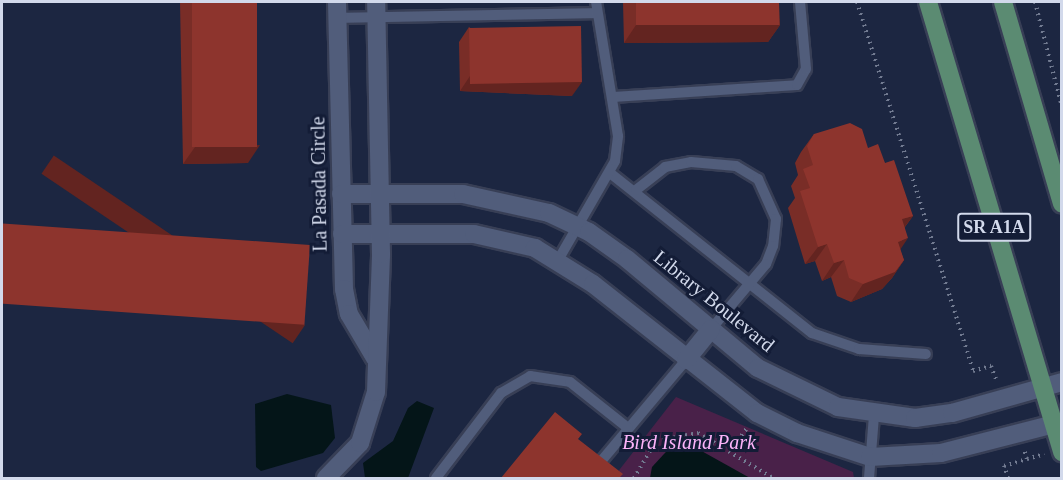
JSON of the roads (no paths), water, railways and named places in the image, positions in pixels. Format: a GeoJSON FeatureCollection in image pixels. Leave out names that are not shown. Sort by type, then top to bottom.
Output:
{"type":"FeatureCollection","features":[{"type":"Feature","properties":{"kind":"main road","name":"SR A1A"},"geometry":{"type":"LineString","coordinates":[[928,2],[1043,388],[1057,423],[1062,452]]}},
{"type":"Feature","properties":{"kind":"main road"},"geometry":{"type":"LineString","coordinates":[[1003,2],[1062,204]]}},
{"type":"Feature","properties":{"kind":"street","name":"La Pasada Circle"},"geometry":{"type":"LineString","coordinates":[[338,10],[342,234],[348,314],[375,358]]}},
{"type":"Feature","properties":{"kind":"street"},"geometry":{"type":"LineString","coordinates":[[326,478],[360,443],[372,419],[381,234],[376,10]]}},
{"type":"Feature","properties":{"kind":"street","name":"Library Boulevard"},"geometry":{"type":"LineString","coordinates":[[342,194],[463,194],[508,200],[579,227],[797,392],[874,416],[952,413],[1062,382]]}},
{"type":"Feature","properties":{"kind":"street"},"geometry":{"type":"LineString","coordinates":[[342,234],[474,234],[536,248],[757,413],[797,434],[870,457],[941,453],[1057,423]]}},
{"type":"Feature","properties":{"kind":"street"},"geometry":{"type":"LineString","coordinates":[[686,360],[711,329]]}},
{"type":"Feature","properties":{"kind":"lane"},"geometry":{"type":"LineString","coordinates":[[500,2],[500,15]]}},
{"type":"Feature","properties":{"kind":"lane"},"geometry":{"type":"LineString","coordinates":[[613,97],[797,85],[806,69],[800,2]]}},
{"type":"Feature","properties":{"kind":"lane"},"geometry":{"type":"LineString","coordinates":[[338,10],[500,15],[597,7],[618,136],[610,173],[557,262]]}},
{"type":"Feature","properties":{"kind":"lane"},"geometry":{"type":"LineString","coordinates":[[636,190],[665,167],[691,162],[736,166],[758,179],[776,219],[766,264],[711,329]]}},
{"type":"Feature","properties":{"kind":"lane"},"geometry":{"type":"LineString","coordinates":[[610,173],[636,190],[749,283],[831,343],[926,354]]}},
{"type":"Feature","properties":{"kind":"lane"},"geometry":{"type":"LineString","coordinates":[[598,465],[686,360]]}},
{"type":"Feature","properties":{"kind":"lane"},"geometry":{"type":"LineString","coordinates":[[436,478],[501,393],[530,376],[570,382],[628,428]]}},
{"type":"Feature","properties":{"kind":"lane"},"geometry":{"type":"LineString","coordinates":[[869,478],[874,416]]}},
{"type":"Feature","properties":{"kind":"park label","name":"Bird Island Park"},"geometry":{"type":"Point","coordinates":[689,442]}}]}
